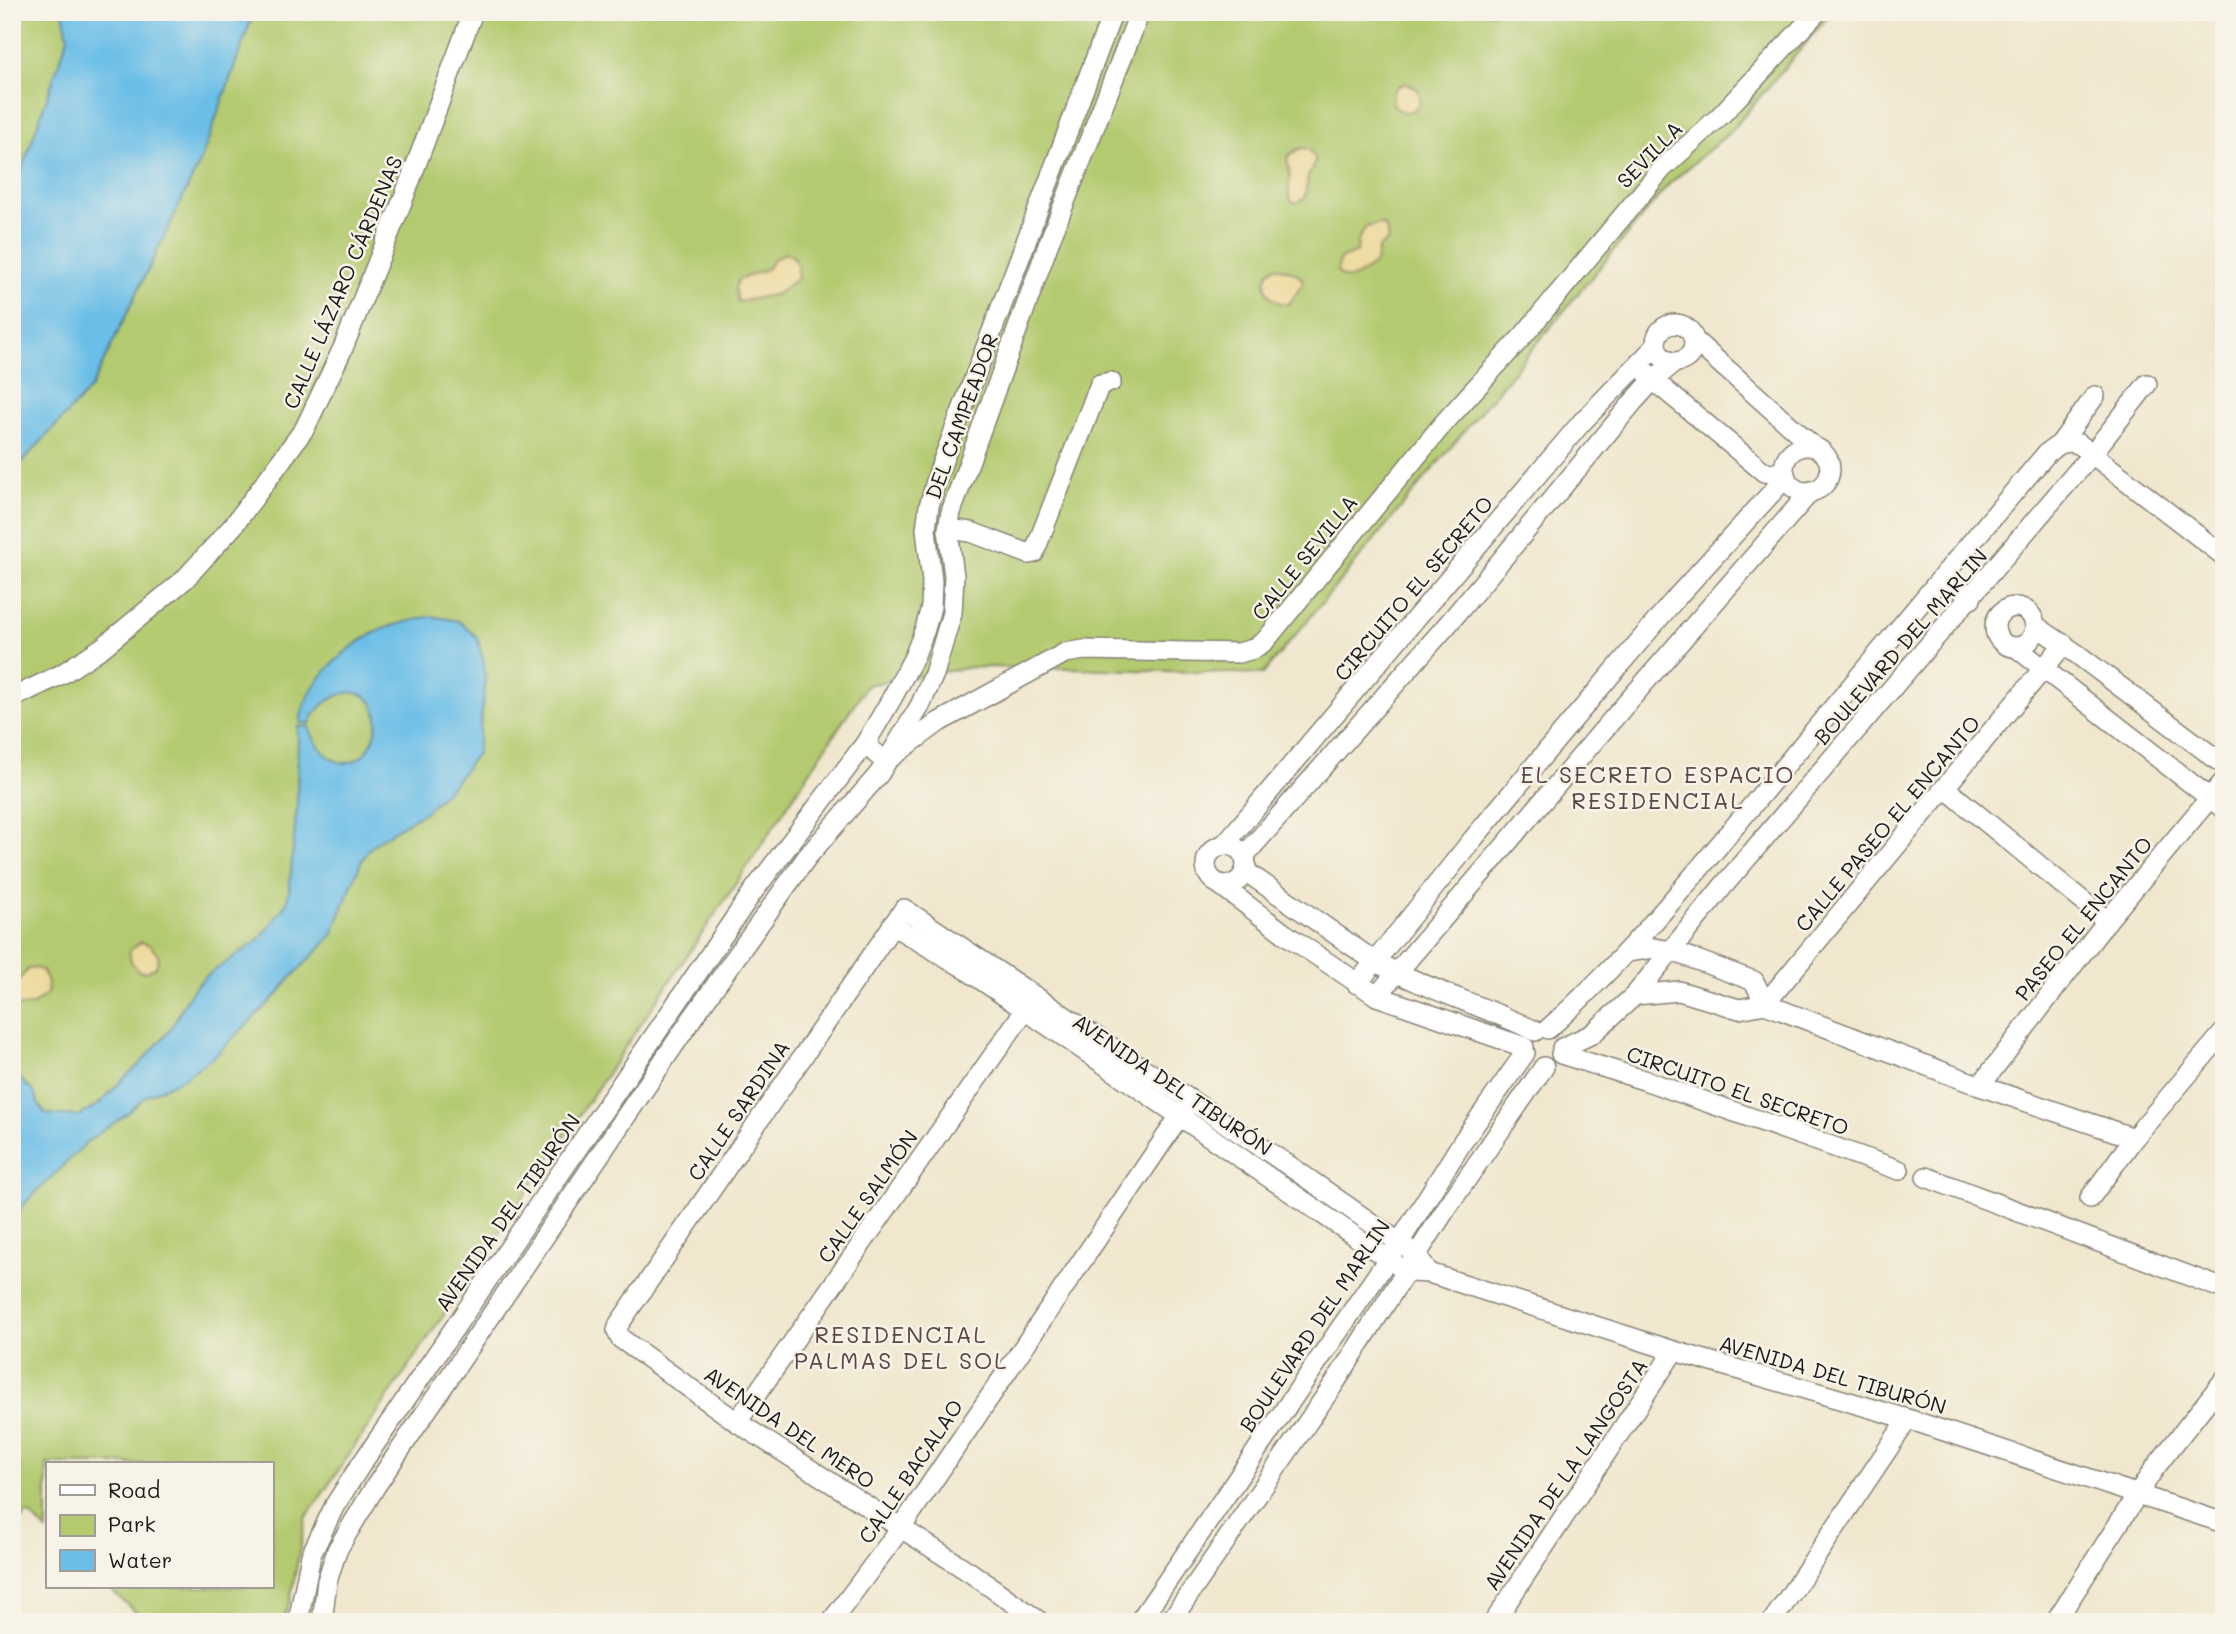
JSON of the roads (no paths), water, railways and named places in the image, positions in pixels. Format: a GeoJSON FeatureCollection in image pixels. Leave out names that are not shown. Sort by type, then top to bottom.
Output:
{"type":"FeatureCollection","features":[{"type":"Feature","properties":{"kind":"street","name":"CALLE LÁZARO CÁRDENAS"},"geometry":{"type":"LineString","coordinates":[[12,698],[62,674],[103,647],[184,580],[234,525],[305,428],[322,397],[404,197],[473,12]]}},
{"type":"Feature","properties":{"kind":"street","name":"DEL CAMPEADOR"},"geometry":{"type":"LineString","coordinates":[[789,845],[865,744],[914,657],[925,629],[931,607],[932,581],[926,529],[929,506],[951,438],[1113,12]]}},
{"type":"Feature","properties":{"kind":"street","name":"DEL CAMPEADOR"},"geometry":{"type":"LineString","coordinates":[[807,857],[890,758],[920,706],[937,663],[952,613],[954,576],[948,529],[951,512],[1010,345],[1140,12]]}},
{"type":"Feature","properties":{"kind":"street","name":"SEVILLA"},"geometry":{"type":"LineString","coordinates":[[1523,336],[1662,169],[1721,115],[1817,12]]}},
{"type":"Feature","properties":{"kind":"street"},"geometry":{"type":"LineString","coordinates":[[1099,47],[1121,56]]}},
{"type":"Feature","properties":{"kind":"street"},"geometry":{"type":"LineString","coordinates":[[1668,325],[1684,327],[1691,332],[1694,340],[1689,357],[1682,362],[1665,360],[1656,346],[1656,338],[1668,325]]}},
{"type":"Feature","properties":{"kind":"street"},"geometry":{"type":"LineString","coordinates":[[989,336],[1010,345]]}},
{"type":"Feature","properties":{"kind":"street","name":"CALLE SEVILLA"},"geometry":{"type":"LineString","coordinates":[[890,758],[939,722],[1065,653],[1084,650],[1239,653],[1253,649],[1265,641],[1443,424],[1523,336]]}},
{"type":"Feature","properties":{"kind":"street"},"geometry":{"type":"LineString","coordinates":[[1694,340],[1822,452],[1828,460],[1830,470],[1827,480],[1820,488],[1800,491],[1785,476],[1784,465],[1788,456],[1804,446],[1814,447]]}},
{"type":"Feature","properties":{"kind":"street","name":"CIRCUITO EL SECRETO"},"geometry":{"type":"LineString","coordinates":[[1224,845],[1582,422],[1656,346]]}},
{"type":"Feature","properties":{"kind":"street"},"geometry":{"type":"LineString","coordinates":[[1639,362],[1653,380],[1764,472],[1785,476]]}},
{"type":"Feature","properties":{"kind":"street"},"geometry":{"type":"LineString","coordinates":[[1219,884],[1235,883],[1244,863],[1653,380],[1674,363]]}},
{"type":"Feature","properties":{"kind":"street"},"geometry":{"type":"LineString","coordinates":[[948,529],[971,532],[1029,554],[1034,553],[1100,384],[1111,382]]}},
{"type":"Feature","properties":{"kind":"street","name":"BOULEVARD DEL MARLIN"},"geometry":{"type":"LineString","coordinates":[[1562,1051],[1592,1034],[1635,995],[1724,886],[1971,599],[2147,384]]}},
{"type":"Feature","properties":{"kind":"street","name":"BOULEVARD DEL MARLIN"},"geometry":{"type":"LineString","coordinates":[[1139,1622],[1399,1243],[1463,1141],[1533,1040],[1588,993],[1681,891],[1945,573],[2047,453],[2060,444],[2095,396]]}},
{"type":"Feature","properties":{"kind":"street"},"geometry":{"type":"LineString","coordinates":[[2060,444],[2080,444],[2224,556]]}},
{"type":"Feature","properties":{"kind":"street"},"geometry":{"type":"LineString","coordinates":[[1357,984],[1577,715],[1676,598],[1785,476]]}},
{"type":"Feature","properties":{"kind":"street"},"geometry":{"type":"LineString","coordinates":[[1377,996],[1811,491]]}},
{"type":"Feature","properties":{"kind":"street"},"geometry":{"type":"LineString","coordinates":[[1945,573],[1971,599]]}},
{"type":"Feature","properties":{"kind":"street"},"geometry":{"type":"LineString","coordinates":[[2217,803],[2017,648],[2009,647],[1997,636],[1995,628],[2000,613],[2014,606],[2029,611],[2036,626],[2064,644],[2224,765]]}},
{"type":"Feature","properties":{"kind":"street"},"geometry":{"type":"LineString","coordinates":[[1427,607],[1448,624]]}},
{"type":"Feature","properties":{"kind":"street"},"geometry":{"type":"LineString","coordinates":[[2017,648],[2031,640],[2036,626]]}},
{"type":"Feature","properties":{"kind":"street","name":"CALLE PASEO EL ENCANTO"},"geometry":{"type":"LineString","coordinates":[[1765,1004],[2064,644]]}},
{"type":"Feature","properties":{"kind":"street"},"geometry":{"type":"LineString","coordinates":[[891,700],[920,706],[939,722]]}},
{"type":"Feature","properties":{"kind":"street"},"geometry":{"type":"LineString","coordinates":[[1577,715],[1599,735]]}},
{"type":"Feature","properties":{"kind":"street"},"geometry":{"type":"LineString","coordinates":[[865,744],[880,757],[890,758]]}},
{"type":"Feature","properties":{"kind":"street","name":"PASEO EL ENCANTO"},"geometry":{"type":"LineString","coordinates":[[1980,1086],[2107,921],[2217,803],[2224,781]]}},
{"type":"Feature","properties":{"kind":"street","name":"PASEO EL ENCANTO"},"geometry":{"type":"LineString","coordinates":[[1945,788],[2107,921]]}},
{"type":"Feature","properties":{"kind":"street","name":"AVENIDA DEL TIBURÓN"},"geometry":{"type":"LineString","coordinates":[[298,1622],[305,1578],[320,1534],[360,1466],[724,933],[789,845]]}},
{"type":"Feature","properties":{"kind":"street"},"geometry":{"type":"LineString","coordinates":[[1533,1040],[1475,1004],[1395,973],[1374,961],[1244,863],[1239,849],[1224,845],[1210,852],[1206,866],[1208,874],[1219,884],[1377,996],[1533,1040],[1556,1033],[1561,1040],[1562,1051],[1551,1066],[1544,1067],[1529,1061],[1533,1040]]}},
{"type":"Feature","properties":{"kind":"street","name":"AVENIDA DEL TIBURÓN"},"geometry":{"type":"LineString","coordinates":[[321,1622],[327,1581],[337,1550],[375,1487],[691,1020],[807,857]]}},
{"type":"Feature","properties":{"kind":"street","name":"AVENIDA DEL TIBURÓN"},"geometry":{"type":"LineString","coordinates":[[898,917],[1030,1003],[1190,1100],[1240,1146]]}},
{"type":"Feature","properties":{"kind":"street","name":"CALLE SARDINA"},"geometry":{"type":"LineString","coordinates":[[620,1338],[617,1331],[619,1324],[898,917]]}},
{"type":"Feature","properties":{"kind":"street"},"geometry":{"type":"LineString","coordinates":[[1626,952],[1654,948],[1672,951],[1754,981],[1765,1004]]}},
{"type":"Feature","properties":{"kind":"street"},"geometry":{"type":"LineString","coordinates":[[1635,995],[1679,991],[1738,1009],[1765,1004],[1980,1086],[2134,1139]]}},
{"type":"Feature","properties":{"kind":"street","name":"AVENIDA DEL TIBURÓN"},"geometry":{"type":"LineString","coordinates":[[1030,1003],[1178,1117],[1240,1146],[1399,1243],[1412,1263]]}},
{"type":"Feature","properties":{"kind":"street","name":"CALLE SALMÓN"},"geometry":{"type":"LineString","coordinates":[[737,1422],[1030,1003]]}},
{"type":"Feature","properties":{"kind":"street"},"geometry":{"type":"LineString","coordinates":[[2090,1198],[2134,1139],[2224,1032]]}},
{"type":"Feature","properties":{"kind":"street","name":"CIRCUITO EL SECRETO"},"geometry":{"type":"LineString","coordinates":[[1562,1051],[1899,1170]]}},
{"type":"Feature","properties":{"kind":"street"},"geometry":{"type":"LineString","coordinates":[[1170,1622],[1298,1437],[1544,1067]]}},
{"type":"Feature","properties":{"kind":"street","name":"CALLE BACALAO"},"geometry":{"type":"LineString","coordinates":[[831,1622],[901,1528],[1190,1100]]}},
{"type":"Feature","properties":{"kind":"street"},"geometry":{"type":"LineString","coordinates":[[589,1133],[607,1145]]}},
{"type":"Feature","properties":{"kind":"street"},"geometry":{"type":"LineString","coordinates":[[1463,1141],[1485,1153]]}},
{"type":"Feature","properties":{"kind":"street","name":"AVENIDA DEL TIBURÓN"},"geometry":{"type":"LineString","coordinates":[[1285,1175],[1387,1260],[1412,1263],[1429,1273],[1674,1351],[1909,1419],[2224,1523]]}},
{"type":"Feature","properties":{"kind":"street"},"geometry":{"type":"LineString","coordinates":[[1926,1177],[2224,1289]]}},
{"type":"Feature","properties":{"kind":"street","name":"AVENIDA DEL MERO"},"geometry":{"type":"LineString","coordinates":[[620,1338],[737,1422],[971,1573],[1040,1622]]}},
{"type":"Feature","properties":{"kind":"street","name":"AVENIDA DE LA LANGOSTA"},"geometry":{"type":"LineString","coordinates":[[1494,1622],[1674,1351]]}},
{"type":"Feature","properties":{"kind":"street"},"geometry":{"type":"LineString","coordinates":[[2055,1622],[2137,1494],[2224,1380]]}},
{"type":"Feature","properties":{"kind":"street"},"geometry":{"type":"LineString","coordinates":[[407,1400],[425,1412]]}},
{"type":"Feature","properties":{"kind":"street"},"geometry":{"type":"LineString","coordinates":[[1772,1622],[1909,1419]]}},
{"type":"Feature","properties":{"kind":"water"},"geometry":{"type":"Polygon","coordinates":[[[63,12],[254,12],[201,160],[91,388],[12,473],[12,198],[68,37],[63,12]]]}},
{"type":"Feature","properties":{"kind":"water"},"geometry":{"type":"Polygon","coordinates":[[[431,616],[459,621],[477,637],[484,663],[485,683],[477,753],[455,782],[426,811],[379,840],[368,850],[331,937],[279,993],[216,1055],[184,1078],[146,1096],[129,1112],[87,1142],[23,1205],[12,1225],[12,1072],[34,1092],[46,1114],[79,1116],[99,1104],[139,1065],[170,1030],[186,1000],[206,976],[259,940],[286,904],[289,892],[297,805],[298,726],[309,727],[330,758],[346,763],[364,754],[376,731],[374,706],[369,699],[354,693],[346,693],[330,700],[317,711],[310,724],[300,722],[309,694],[327,670],[362,640],[387,627],[431,616]]]}},
{"type":"Feature","properties":{"kind":"district","name":"EL SECRETO ESPACIO RESIDENCIAL"},"geometry":{"type":"Point","coordinates":[1658,787]}},
{"type":"Feature","properties":{"kind":"district","name":"RESIDENCIAL PALMAS DEL SOL"},"geometry":{"type":"Point","coordinates":[901,1347]}}]}
